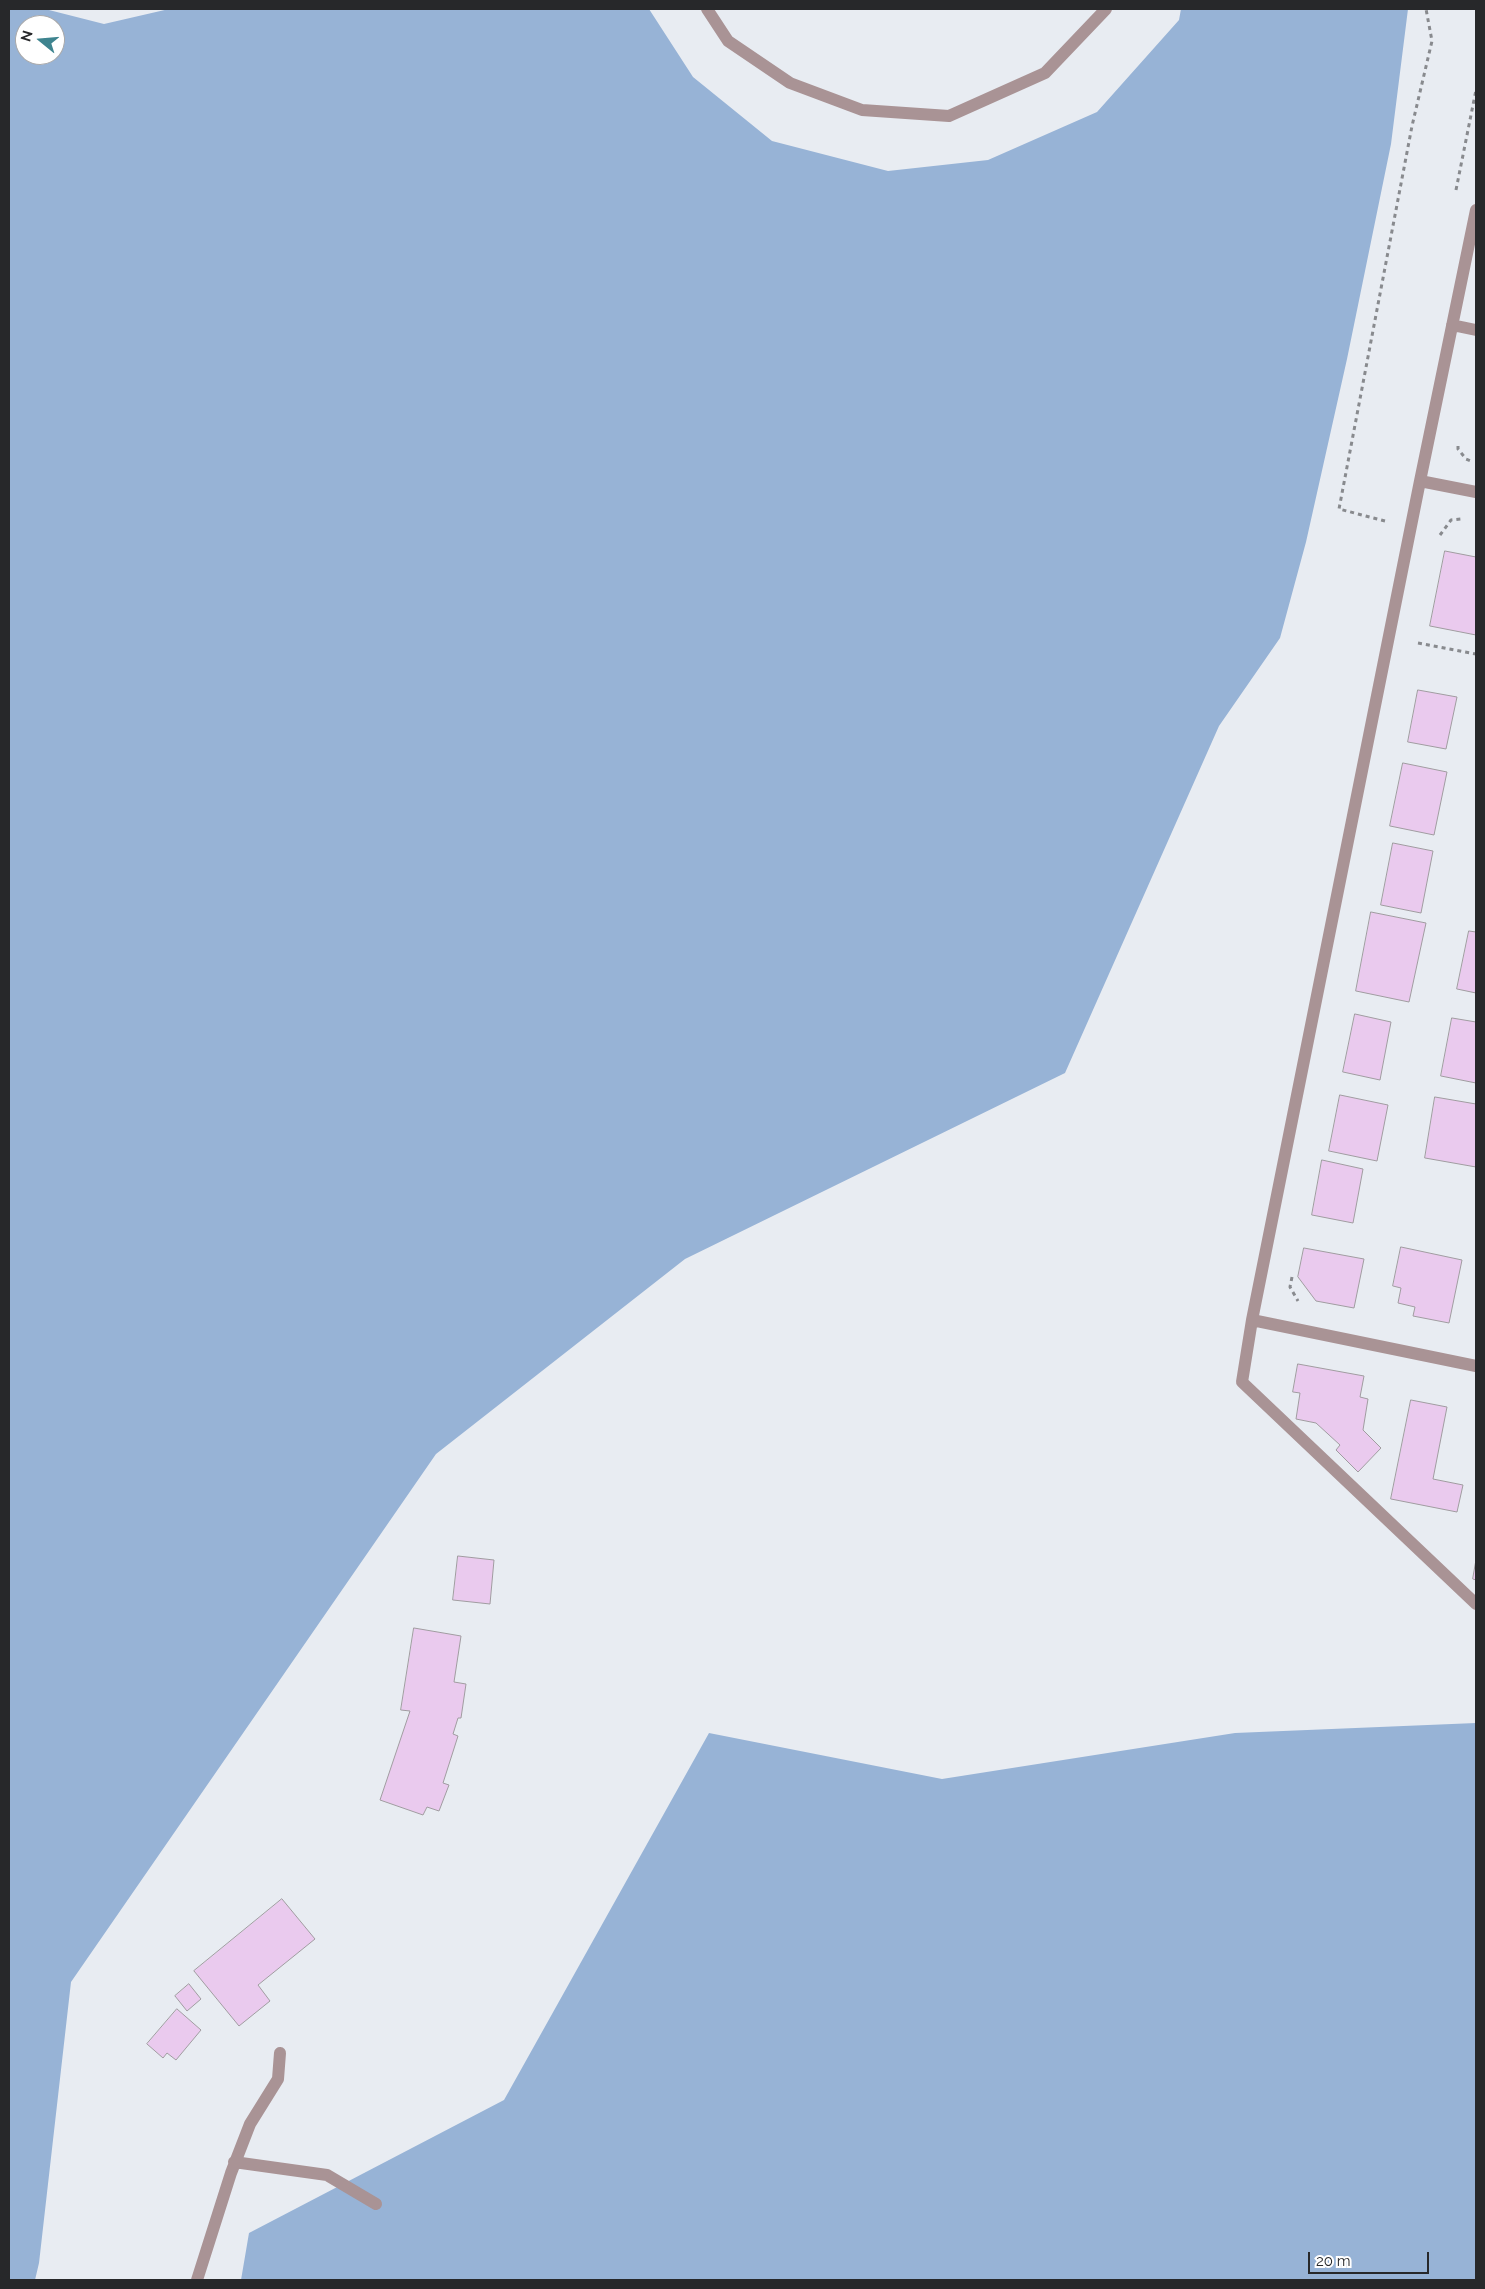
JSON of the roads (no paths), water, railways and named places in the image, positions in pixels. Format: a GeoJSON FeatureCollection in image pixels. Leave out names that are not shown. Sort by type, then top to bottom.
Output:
{"type":"FeatureCollection","features":[{"type":"Feature","properties":{"kind":"street"},"geometry":{"type":"LineString","coordinates":[[708,9],[728,41],[790,83],[862,110],[949,116],[1045,73],[1106,9]]}},
{"type":"Feature","properties":{"kind":"street"},"geometry":{"type":"LineString","coordinates":[[1476,210],[1252,1320],[1242,1382],[1476,1604]]}},
{"type":"Feature","properties":{"kind":"street"},"geometry":{"type":"LineString","coordinates":[[1452,325],[1476,330]]}},
{"type":"Feature","properties":{"kind":"street"},"geometry":{"type":"LineString","coordinates":[[1420,481],[1476,492]]}},
{"type":"Feature","properties":{"kind":"street"},"geometry":{"type":"LineString","coordinates":[[1252,1320],[1476,1366]]}},
{"type":"Feature","properties":{"kind":"street"},"geometry":{"type":"LineString","coordinates":[[197,2280],[234,2162],[250,2124],[278,2080],[280,2053]]}},
{"type":"Feature","properties":{"kind":"street"},"geometry":{"type":"LineString","coordinates":[[234,2162],[327,2175],[376,2204]]}}]}
